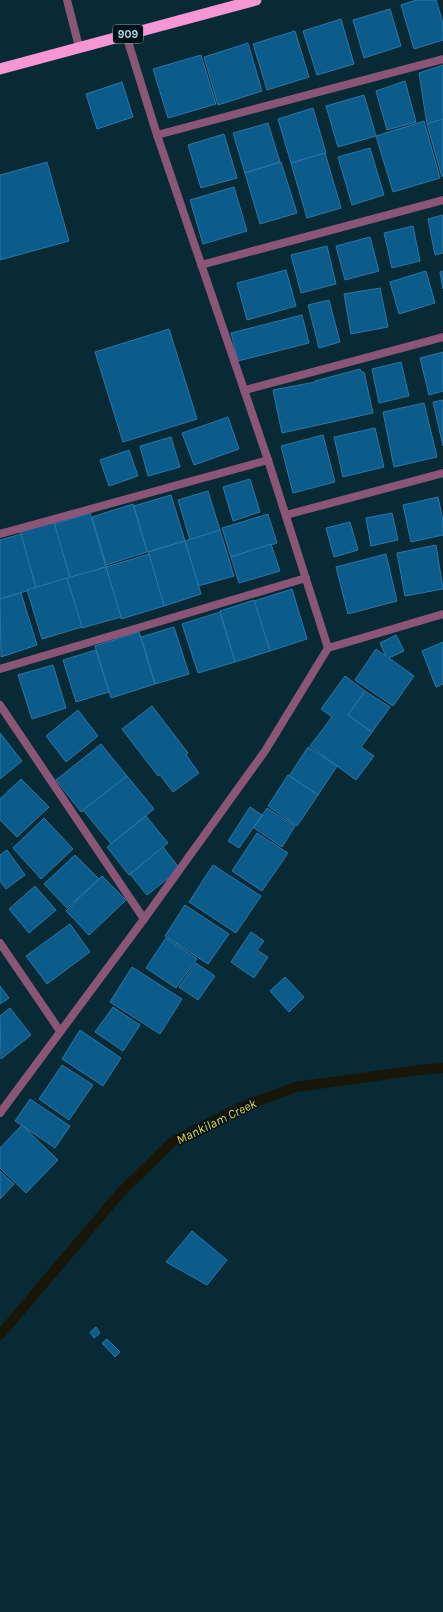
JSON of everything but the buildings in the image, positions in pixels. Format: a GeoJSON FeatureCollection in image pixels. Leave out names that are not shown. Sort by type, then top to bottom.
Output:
{"type":"FeatureCollection","features":[{"type":"Feature","properties":{"kind":"highway","name":"909"},"geometry":{"type":"LineString","coordinates":[[0,69],[256,0]]}},
{"type":"Feature","properties":{"kind":"street"},"geometry":{"type":"LineString","coordinates":[[67,0],[79,47]]}},
{"type":"Feature","properties":{"kind":"street"},"geometry":{"type":"LineString","coordinates":[[126,34],[157,135],[268,460],[328,648]]}},
{"type":"Feature","properties":{"kind":"street"},"geometry":{"type":"LineString","coordinates":[[157,135],[443,59]]}},
{"type":"Feature","properties":{"kind":"street"},"geometry":{"type":"LineString","coordinates":[[201,265],[443,200]]}},
{"type":"Feature","properties":{"kind":"street"},"geometry":{"type":"LineString","coordinates":[[244,390],[443,337]]}},
{"type":"Feature","properties":{"kind":"street"},"geometry":{"type":"LineString","coordinates":[[0,534],[268,460]]}},
{"type":"Feature","properties":{"kind":"street"},"geometry":{"type":"LineString","coordinates":[[286,515],[443,473]]}},
{"type":"Feature","properties":{"kind":"street"},"geometry":{"type":"LineString","coordinates":[[0,669],[306,578]]}},
{"type":"Feature","properties":{"kind":"street"},"geometry":{"type":"LineString","coordinates":[[0,1113],[60,1030],[144,919],[265,752],[328,648],[443,614]]}},
{"type":"Feature","properties":{"kind":"street"},"geometry":{"type":"LineString","coordinates":[[0,706],[144,919]]}},
{"type":"Feature","properties":{"kind":"street"},"geometry":{"type":"LineString","coordinates":[[0,942],[60,1030]]}},
{"type":"Feature","properties":{"kind":"waterway","name":"Mankilam Creek"},"geometry":{"type":"LineString","coordinates":[[0,1335],[121,1192],[172,1142],[241,1107],[296,1087],[443,1068]]}}]}
